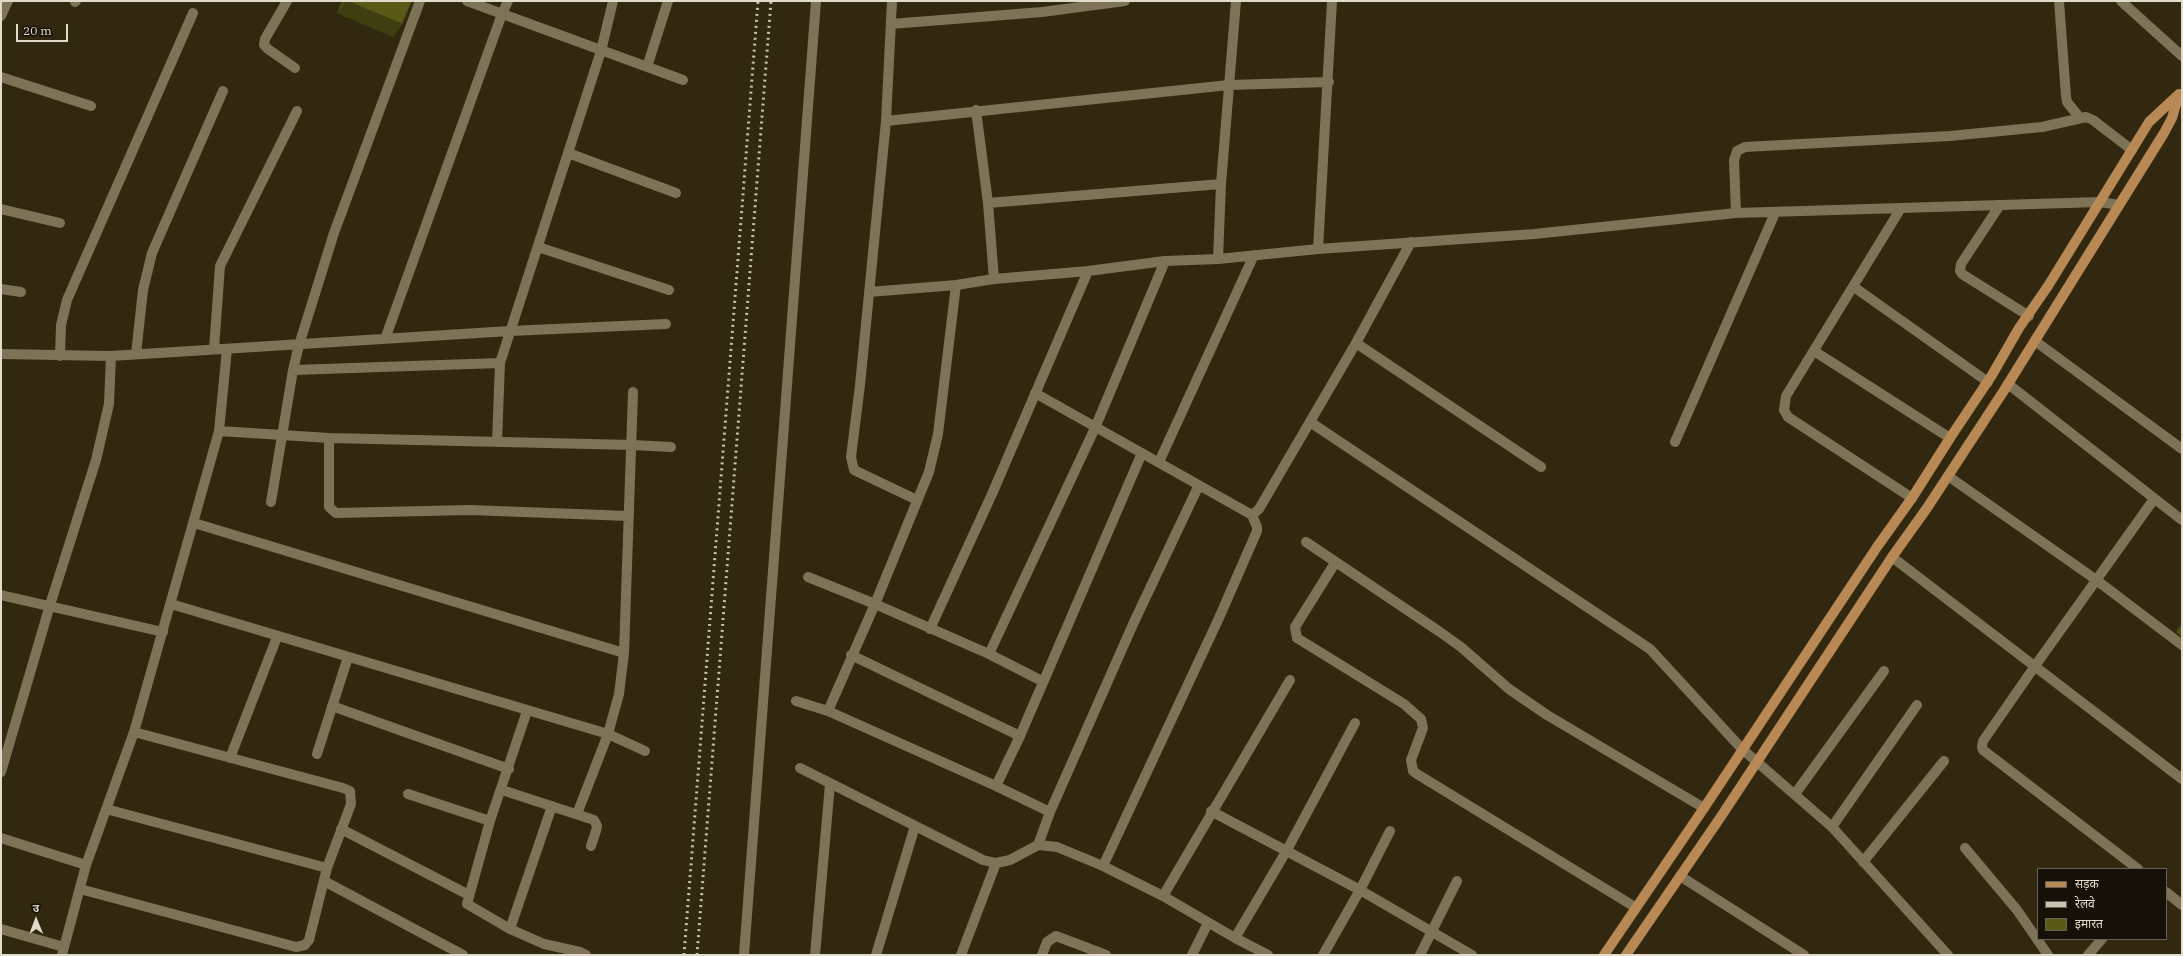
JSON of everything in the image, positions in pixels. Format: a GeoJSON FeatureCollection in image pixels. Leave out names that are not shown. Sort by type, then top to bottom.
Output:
{"type":"FeatureCollection","features":[{"type":"Feature","properties":{"kind":"main road"},"geometry":{"type":"LineString","coordinates":[[1604,955],[1912,498],[1988,382],[2149,122],[2180,92]]}},
{"type":"Feature","properties":{"kind":"main road"},"geometry":{"type":"LineString","coordinates":[[1626,955],[1948,476],[2008,384],[2164,133],[2172,118],[2180,92]]}},
{"type":"Feature","properties":{"kind":"street"},"geometry":{"type":"LineString","coordinates":[[1,16],[8,1]]}},
{"type":"Feature","properties":{"kind":"street"},"geometry":{"type":"LineString","coordinates":[[287,1],[265,39],[264,45],[296,68]]}},
{"type":"Feature","properties":{"kind":"street"},"geometry":{"type":"LineString","coordinates":[[271,502],[284,436],[293,370],[299,345],[334,233],[420,1]]}},
{"type":"Feature","properties":{"kind":"street"},"geometry":{"type":"LineString","coordinates":[[467,1],[683,80]]}},
{"type":"Feature","properties":{"kind":"street"},"geometry":{"type":"LineString","coordinates":[[385,339],[508,1]]}},
{"type":"Feature","properties":{"kind":"street"},"geometry":{"type":"LineString","coordinates":[[497,442],[500,363],[601,51],[613,1]]}},
{"type":"Feature","properties":{"kind":"street"},"geometry":{"type":"LineString","coordinates":[[647,67],[668,1]]}},
{"type":"Feature","properties":{"kind":"street"},"geometry":{"type":"LineString","coordinates":[[744,955],[816,1]]}},
{"type":"Feature","properties":{"kind":"street"},"geometry":{"type":"LineString","coordinates":[[892,1],[886,120],[852,465],[854,470],[917,500]]}},
{"type":"Feature","properties":{"kind":"street"},"geometry":{"type":"LineString","coordinates":[[891,24],[1042,12],[1125,1]]}},
{"type":"Feature","properties":{"kind":"street"},"geometry":{"type":"LineString","coordinates":[[1218,259],[1221,184],[1236,1]]}},
{"type":"Feature","properties":{"kind":"street"},"geometry":{"type":"LineString","coordinates":[[1318,249],[1329,82],[1332,1]]}},
{"type":"Feature","properties":{"kind":"street"},"geometry":{"type":"LineString","coordinates":[[2059,1],[2067,102],[2080,118]]}},
{"type":"Feature","properties":{"kind":"street"},"geometry":{"type":"LineString","coordinates":[[2121,1],[2182,56]]}},
{"type":"Feature","properties":{"kind":"street"},"geometry":{"type":"LineString","coordinates":[[60,356],[61,325],[67,300],[193,13]]}},
{"type":"Feature","properties":{"kind":"street"},"geometry":{"type":"LineString","coordinates":[[1,77],[91,106]]}},
{"type":"Feature","properties":{"kind":"street"},"geometry":{"type":"LineString","coordinates":[[886,120],[1229,85],[1329,82]]}},
{"type":"Feature","properties":{"kind":"street"},"geometry":{"type":"LineString","coordinates":[[136,354],[143,290],[152,253],[223,91]]}},
{"type":"Feature","properties":{"kind":"street"},"geometry":{"type":"LineString","coordinates":[[976,110],[988,203],[994,279]]}},
{"type":"Feature","properties":{"kind":"street"},"geometry":{"type":"LineString","coordinates":[[214,349],[220,266],[297,111]]}},
{"type":"Feature","properties":{"kind":"street"},"geometry":{"type":"LineString","coordinates":[[1736,213],[1734,160],[1737,151],[1745,147],[1950,136],[2042,127],[2086,117],[2093,120],[2132,150]]}},
{"type":"Feature","properties":{"kind":"street"},"geometry":{"type":"LineString","coordinates":[[568,153],[676,193]]}},
{"type":"Feature","properties":{"kind":"street"},"geometry":{"type":"LineString","coordinates":[[988,203],[1221,184]]}},
{"type":"Feature","properties":{"kind":"street"},"geometry":{"type":"LineString","coordinates":[[869,292],[956,285],[994,279],[1088,272],[1165,261],[1218,259],[1318,249],[1534,234],[1736,213],[2100,202],[2119,205]]}},
{"type":"Feature","properties":{"kind":"street"},"geometry":{"type":"LineString","coordinates":[[2000,205],[1961,264],[1960,271],[1962,274],[2029,316]]}},
{"type":"Feature","properties":{"kind":"street"},"geometry":{"type":"LineString","coordinates":[[1901,208],[1786,396],[1785,414],[1912,498]]}},
{"type":"Feature","properties":{"kind":"street"},"geometry":{"type":"LineString","coordinates":[[1,210],[60,223]]}},
{"type":"Feature","properties":{"kind":"street"},"geometry":{"type":"LineString","coordinates":[[1675,442],[1775,213]]}},
{"type":"Feature","properties":{"kind":"street"},"geometry":{"type":"LineString","coordinates":[[1252,515],[1259,509],[1310,422],[1356,343],[1411,242]]}},
{"type":"Feature","properties":{"kind":"street"},"geometry":{"type":"LineString","coordinates":[[538,247],[669,290]]}},
{"type":"Feature","properties":{"kind":"street"},"geometry":{"type":"LineString","coordinates":[[1158,462],[1254,255]]}},
{"type":"Feature","properties":{"kind":"street"},"geometry":{"type":"LineString","coordinates":[[989,654],[1095,428],[1165,261]]}},
{"type":"Feature","properties":{"kind":"street"},"geometry":{"type":"LineString","coordinates":[[930,628],[992,494],[1088,272]]}},
{"type":"Feature","properties":{"kind":"street"},"geometry":{"type":"LineString","coordinates":[[828,711],[875,604],[929,472],[938,434],[956,285]]}},
{"type":"Feature","properties":{"kind":"street"},"geometry":{"type":"LineString","coordinates":[[1854,287],[1988,382]]}},
{"type":"Feature","properties":{"kind":"street"},"geometry":{"type":"LineString","coordinates":[[1,289],[21,292]]}},
{"type":"Feature","properties":{"kind":"street"},"geometry":{"type":"LineString","coordinates":[[1,354],[111,356],[510,331],[666,324]]}},
{"type":"Feature","properties":{"kind":"street"},"geometry":{"type":"LineString","coordinates":[[2035,340],[2182,449]]}},
{"type":"Feature","properties":{"kind":"street"},"geometry":{"type":"LineString","coordinates":[[1356,343],[1541,467]]}},
{"type":"Feature","properties":{"kind":"street"},"geometry":{"type":"LineString","coordinates":[[1,929],[63,951],[86,865],[134,732],[194,523],[219,431],[227,349]]}},
{"type":"Feature","properties":{"kind":"street"},"geometry":{"type":"LineString","coordinates":[[1814,351],[1950,438]]}},
{"type":"Feature","properties":{"kind":"street"},"geometry":{"type":"LineString","coordinates":[[1,772],[50,605],[96,460],[109,404],[111,356]]}},
{"type":"Feature","properties":{"kind":"street"},"geometry":{"type":"LineString","coordinates":[[293,370],[500,363]]}},
{"type":"Feature","properties":{"kind":"street"},"geometry":{"type":"LineString","coordinates":[[2008,384],[2182,520]]}},
{"type":"Feature","properties":{"kind":"street"},"geometry":{"type":"LineString","coordinates":[[578,814],[608,734],[619,694],[624,653],[633,444],[633,392]]}},
{"type":"Feature","properties":{"kind":"street"},"geometry":{"type":"LineString","coordinates":[[1035,393],[1252,515],[1257,531],[1219,618],[1103,866]]}},
{"type":"Feature","properties":{"kind":"street"},"geometry":{"type":"LineString","coordinates":[[1310,422],[1650,649],[1742,749],[1832,827],[1948,955]]}},
{"type":"Feature","properties":{"kind":"street"},"geometry":{"type":"LineString","coordinates":[[219,431],[329,438],[633,444],[671,447]]}},
{"type":"Feature","properties":{"kind":"street"},"geometry":{"type":"LineString","coordinates":[[329,438],[330,507],[336,513],[470,510],[630,516]]}},
{"type":"Feature","properties":{"kind":"street"},"geometry":{"type":"LineString","coordinates":[[996,786],[1020,736],[1042,681],[1142,453]]}},
{"type":"Feature","properties":{"kind":"street"},"geometry":{"type":"LineString","coordinates":[[1948,476],[2095,579],[2182,645]]}},
{"type":"Feature","properties":{"kind":"street"},"geometry":{"type":"LineString","coordinates":[[1038,845],[1050,812],[1134,622],[1198,485]]}},
{"type":"Feature","properties":{"kind":"street"},"geometry":{"type":"LineString","coordinates":[[2137,868],[1983,750],[1983,741],[2095,579],[2154,499]]}},
{"type":"Feature","properties":{"kind":"street"},"geometry":{"type":"LineString","coordinates":[[194,523],[624,653]]}},
{"type":"Feature","properties":{"kind":"street"},"geometry":{"type":"LineString","coordinates":[[1306,542],[1445,636],[1509,689],[1547,715],[1704,808]]}},
{"type":"Feature","properties":{"kind":"street"},"geometry":{"type":"LineString","coordinates":[[1892,558],[2182,779]]}},
{"type":"Feature","properties":{"kind":"street"},"geometry":{"type":"LineString","coordinates":[[1336,563],[1295,627],[1297,638],[1404,704],[1422,719],[1422,733],[1411,760],[1413,770],[1417,774],[1635,907]]}},
{"type":"Feature","properties":{"kind":"street"},"geometry":{"type":"LineString","coordinates":[[808,577],[875,604],[989,654],[1042,681]]}},
{"type":"Feature","properties":{"kind":"street"},"geometry":{"type":"LineString","coordinates":[[1,595],[163,632]]}},
{"type":"Feature","properties":{"kind":"street"},"geometry":{"type":"LineString","coordinates":[[171,604],[277,637],[608,734],[645,751]]}},
{"type":"Feature","properties":{"kind":"street"},"geometry":{"type":"LineString","coordinates":[[230,758],[277,637]]}},
{"type":"Feature","properties":{"kind":"street"},"geometry":{"type":"LineString","coordinates":[[851,656],[1020,736]]}},
{"type":"Feature","properties":{"kind":"street"},"geometry":{"type":"LineString","coordinates":[[317,754],[348,657]]}},
{"type":"Feature","properties":{"kind":"street"},"geometry":{"type":"LineString","coordinates":[[1795,794],[1884,671]]}},
{"type":"Feature","properties":{"kind":"street"},"geometry":{"type":"LineString","coordinates":[[1163,896],[1211,811],[1290,680]]}},
{"type":"Feature","properties":{"kind":"street"},"geometry":{"type":"LineString","coordinates":[[796,701],[828,711],[996,786],[1050,812]]}},
{"type":"Feature","properties":{"kind":"street"},"geometry":{"type":"LineString","coordinates":[[1832,827],[1917,705]]}},
{"type":"Feature","properties":{"kind":"street"},"geometry":{"type":"LineString","coordinates":[[332,706],[509,769]]}},
{"type":"Feature","properties":{"kind":"street"},"geometry":{"type":"LineString","coordinates":[[527,711],[502,790],[490,821],[467,901],[469,906],[510,929],[544,944],[580,952],[586,955]]}},
{"type":"Feature","properties":{"kind":"street"},"geometry":{"type":"LineString","coordinates":[[1235,938],[1287,850],[1355,723]]}},
{"type":"Feature","properties":{"kind":"street"},"geometry":{"type":"LineString","coordinates":[[80,889],[296,946],[302,946],[309,940],[327,868],[351,804],[352,794],[347,789],[134,732]]}},
{"type":"Feature","properties":{"kind":"street"},"geometry":{"type":"LineString","coordinates":[[1863,862],[1944,761]]}},
{"type":"Feature","properties":{"kind":"street"},"geometry":{"type":"LineString","coordinates":[[800,768],[983,860],[996,862],[1010,860],[1038,845],[1057,847],[1103,866],[1163,896],[1208,923],[1268,955]]}},
{"type":"Feature","properties":{"kind":"street"},"geometry":{"type":"LineString","coordinates":[[815,955],[830,784]]}},
{"type":"Feature","properties":{"kind":"street"},"geometry":{"type":"LineString","coordinates":[[502,790],[578,814],[596,822],[596,831],[591,846]]}},
{"type":"Feature","properties":{"kind":"street"},"geometry":{"type":"LineString","coordinates":[[408,794],[490,821]]}},
{"type":"Feature","properties":{"kind":"street"},"geometry":{"type":"LineString","coordinates":[[510,929],[552,806]]}},
{"type":"Feature","properties":{"kind":"street"},"geometry":{"type":"LineString","coordinates":[[106,809],[327,868]]}},
{"type":"Feature","properties":{"kind":"street"},"geometry":{"type":"LineString","coordinates":[[1211,811],[1360,890],[1431,933],[1472,955]]}},
{"type":"Feature","properties":{"kind":"street"},"geometry":{"type":"LineString","coordinates":[[876,955],[915,826]]}},
{"type":"Feature","properties":{"kind":"street"},"geometry":{"type":"LineString","coordinates":[[341,829],[469,895]]}},
{"type":"Feature","properties":{"kind":"street"},"geometry":{"type":"LineString","coordinates":[[1323,955],[1360,890],[1390,831]]}},
{"type":"Feature","properties":{"kind":"street"},"geometry":{"type":"LineString","coordinates":[[1,838],[86,865]]}},
{"type":"Feature","properties":{"kind":"street"},"geometry":{"type":"LineString","coordinates":[[1965,848],[2017,910],[2037,939]]}},
{"type":"Feature","properties":{"kind":"street"},"geometry":{"type":"LineString","coordinates":[[962,955],[996,862]]}},
{"type":"Feature","properties":{"kind":"street"},"geometry":{"type":"LineString","coordinates":[[1680,876],[1804,955]]}},
{"type":"Feature","properties":{"kind":"street"},"geometry":{"type":"LineString","coordinates":[[324,881],[463,955]]}},
{"type":"Feature","properties":{"kind":"street"},"geometry":{"type":"LineString","coordinates":[[1420,955],[1457,882]]}},
{"type":"Feature","properties":{"kind":"street"},"geometry":{"type":"LineString","coordinates":[[2167,893],[2182,905]]}},
{"type":"Feature","properties":{"kind":"street"},"geometry":{"type":"LineString","coordinates":[[1192,955],[1208,923]]}},
{"type":"Feature","properties":{"kind":"street"},"geometry":{"type":"LineString","coordinates":[[1042,955],[1047,942],[1056,936],[1106,955]]}},
{"type":"Feature","properties":{"kind":"street"},"geometry":{"type":"LineString","coordinates":[[2038,940],[2048,955]]}},
{"type":"Feature","properties":{"kind":"street"},"geometry":{"type":"LineString","coordinates":[[2088,955],[2101,940]]}},
{"type":"Feature","properties":{"kind":"building"},"geometry":{"type":"Polygon","coordinates":[[[347,1],[412,1],[402,24],[347,1]]]}},
{"type":"Feature","properties":{"kind":"railway"},"geometry":{"type":"LineString","coordinates":[[684,955],[758,1]]}},
{"type":"Feature","properties":{"kind":"railway"},"geometry":{"type":"LineString","coordinates":[[697,955],[771,1]]}}]}
